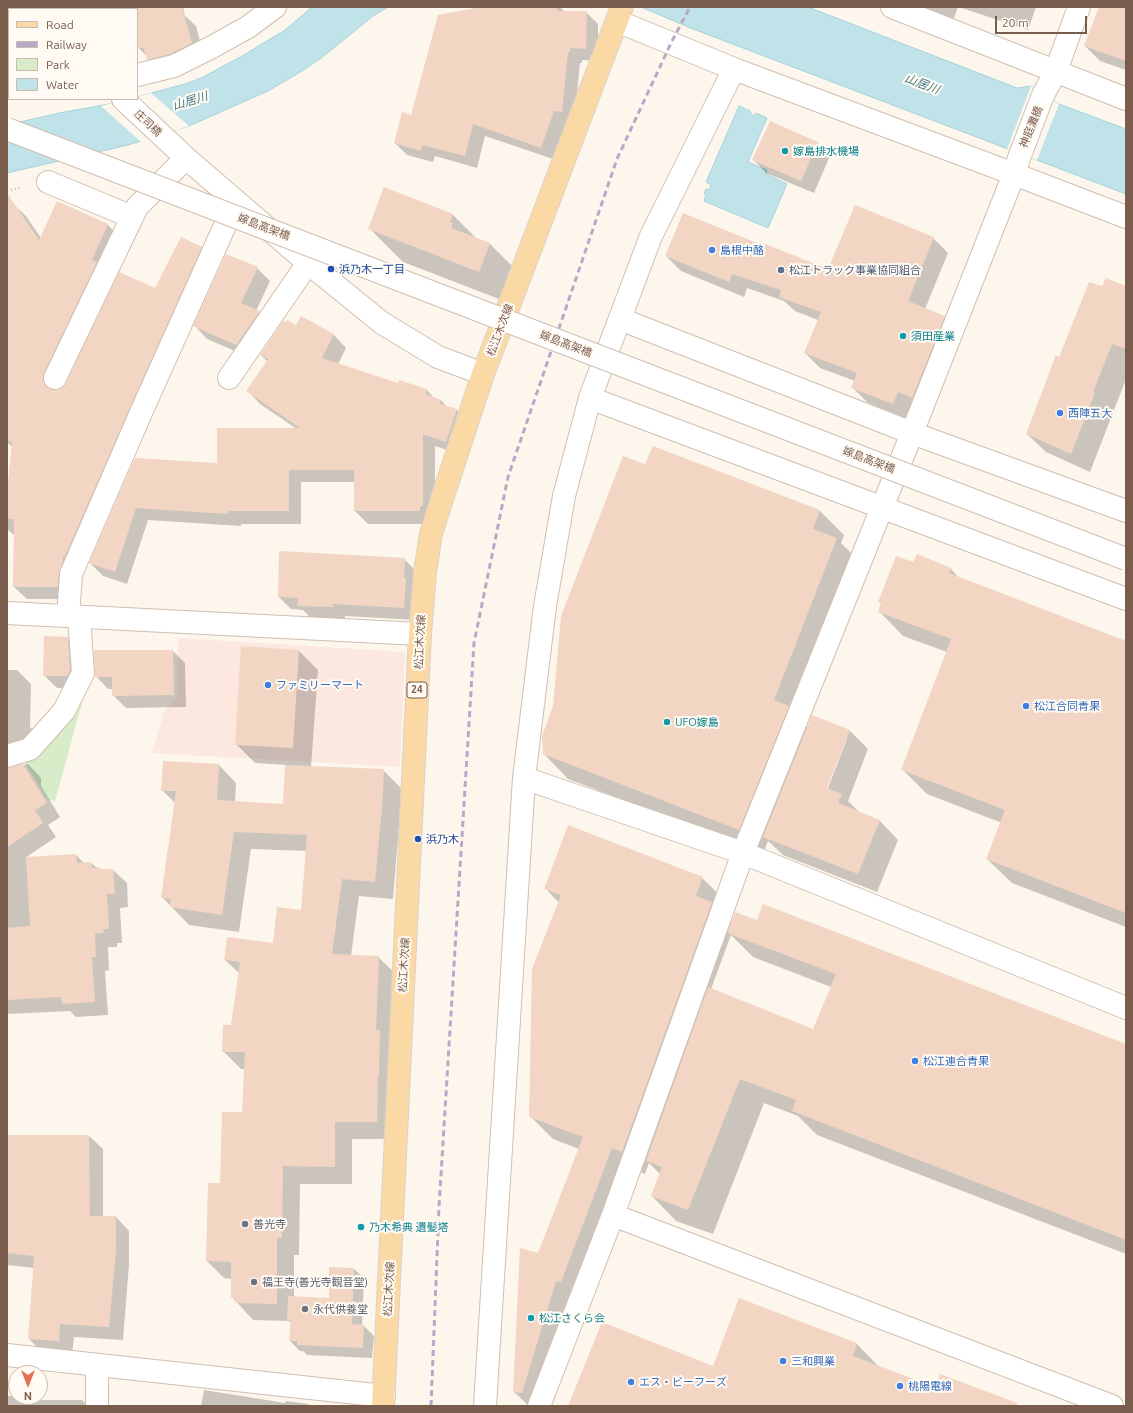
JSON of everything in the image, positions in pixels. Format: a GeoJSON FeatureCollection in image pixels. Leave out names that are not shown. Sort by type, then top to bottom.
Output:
{"type":"FeatureCollection","features":[{"type":"Feature","properties":{"kind":"main road","name":"松江木次線"},"geometry":{"type":"LineString","coordinates":[[383,1401],[420,634],[425,572],[431,534],[483,374],[620,12]]}},
{"type":"Feature","properties":{"kind":"street"},"geometry":{"type":"LineString","coordinates":[[138,75],[174,66],[212,48],[275,7]]}},
{"type":"Feature","properties":{"kind":"street"},"geometry":{"type":"LineString","coordinates":[[892,7],[1126,99]]}},
{"type":"Feature","properties":{"kind":"street","name":"神庭灘橋"},"geometry":{"type":"LineString","coordinates":[[539,1406],[613,1215],[743,853],[912,433],[1044,95],[1056,71],[1079,7]]}},
{"type":"Feature","properties":{"kind":"street"},"geometry":{"type":"LineString","coordinates":[[620,12],[734,69],[1016,166],[1126,217]]}},
{"type":"Feature","properties":{"kind":"street"},"geometry":{"type":"LineString","coordinates":[[485,1406],[524,778],[545,606],[564,496],[590,398],[651,236],[734,69]]}},
{"type":"Feature","properties":{"kind":"street","name":"庄司橋"},"geometry":{"type":"LineString","coordinates":[[124,100],[180,153],[308,263],[382,323],[438,357],[483,374]]}},
{"type":"Feature","properties":{"kind":"street","name":"嫁島高架橋"},"geometry":{"type":"LineString","coordinates":[[7,129],[1126,559]]}},
{"type":"Feature","properties":{"kind":"street"},"geometry":{"type":"LineString","coordinates":[[55,378],[137,207],[180,153]]}},
{"type":"Feature","properties":{"kind":"street"},"geometry":{"type":"LineString","coordinates":[[48,182],[132,217]]}},
{"type":"Feature","properties":{"kind":"street"},"geometry":{"type":"LineString","coordinates":[[7,756],[30,749],[64,712],[83,673],[73,616],[71,574],[236,201]]}},
{"type":"Feature","properties":{"kind":"street"},"geometry":{"type":"LineString","coordinates":[[229,378],[308,263]]}},
{"type":"Feature","properties":{"kind":"street"},"geometry":{"type":"LineString","coordinates":[[620,320],[912,433],[1126,511]]}},
{"type":"Feature","properties":{"kind":"street"},"geometry":{"type":"LineString","coordinates":[[590,398],[1126,599]]}},
{"type":"Feature","properties":{"kind":"street"},"geometry":{"type":"LineString","coordinates":[[7,613],[420,634]]}},
{"type":"Feature","properties":{"kind":"street"},"geometry":{"type":"LineString","coordinates":[[524,778],[743,853],[1126,1008]]}},
{"type":"Feature","properties":{"kind":"street"},"geometry":{"type":"LineString","coordinates":[[613,1215],[1112,1406]]}},
{"type":"Feature","properties":{"kind":"street"},"geometry":{"type":"LineString","coordinates":[[7,1355],[383,1401]]}},
{"type":"Feature","properties":{"kind":"street"},"geometry":{"type":"LineString","coordinates":[[97,1365],[97,1406]]}},
{"type":"Feature","properties":{"kind":"shaded area"},"geometry":{"type":"Polygon","coordinates":[[[178,638],[405,652],[400,767],[152,753],[164,712],[177,697],[178,638]]]}},
{"type":"Feature","properties":{"kind":"green space"},"geometry":{"type":"Polygon","coordinates":[[[85,692],[55,801],[48,800],[23,760],[85,692]]]}},
{"type":"Feature","properties":{"kind":"water","name":"山居川"},"geometry":{"type":"Polygon","coordinates":[[[312,7],[388,7],[373,16],[320,59],[302,71],[268,91],[189,126],[128,145],[7,173],[7,125],[59,113],[138,100],[138,97],[188,83],[203,77],[242,56],[285,30],[312,7]]]}},
{"type":"Feature","properties":{"kind":"water","name":"山居川"},"geometry":{"type":"Polygon","coordinates":[[[641,7],[808,7],[1017,88],[1031,86],[1059,104],[1126,129],[1126,194],[688,27],[641,7]]]}},
{"type":"Feature","properties":{"kind":"water","name":"嫁島排水機場"},"geometry":{"type":"Polygon","coordinates":[[[739,106],[750,111],[750,113],[754,116],[756,113],[767,118],[748,162],[767,170],[766,174],[787,184],[768,228],[704,201],[706,189],[709,190],[711,185],[706,182],[739,106]]]}},
{"type":"Feature","properties":{"kind":"pier"},"geometry":{"type":"Polygon","coordinates":[[[1031,86],[1059,104],[1037,160],[1007,149],[1031,86]]]}},
{"type":"Feature","properties":{"kind":"pier"},"geometry":{"type":"Polygon","coordinates":[[[151,93],[189,126],[141,142],[101,106],[124,100],[138,100],[138,97],[151,93]]]}},
{"type":"Feature","properties":{"kind":"building"},"geometry":{"type":"Polygon","coordinates":[[[182,7],[192,43],[170,54],[147,60],[143,47],[138,49],[138,8],[132,8],[182,7]]]}},
{"type":"Feature","properties":{"kind":"building"},"geometry":{"type":"Polygon","coordinates":[[[481,7],[557,7],[557,11],[587,11],[586,49],[570,48],[570,52],[568,52],[562,112],[554,111],[541,148],[473,124],[465,156],[422,145],[421,151],[394,143],[402,112],[411,115],[438,15],[481,7]]]}},
{"type":"Feature","properties":{"kind":"building"},"geometry":{"type":"Polygon","coordinates":[[[1099,7],[1126,7],[1126,61],[1084,46],[1099,7]]]}},
{"type":"Feature","properties":{"kind":"building","name":"嫁島排水機場"},"geometry":{"type":"Polygon","coordinates":[[[770,121],[818,142],[801,181],[752,160],[770,121]]]}},
{"type":"Feature","properties":{"kind":"building"},"geometry":{"type":"Polygon","coordinates":[[[384,187],[453,214],[450,222],[453,223],[451,228],[490,243],[479,272],[368,229],[384,187]]]}},
{"type":"Feature","properties":{"kind":"building"},"geometry":{"type":"Polygon","coordinates":[[[7,193],[39,240],[57,201],[108,224],[92,260],[97,262],[44,373],[43,379],[45,385],[50,389],[56,390],[62,388],[66,383],[119,272],[155,288],[181,237],[202,247],[65,556],[63,555],[58,587],[13,587],[14,519],[7,519],[7,491],[12,442],[7,440],[7,193]]]}},
{"type":"Feature","properties":{"kind":"building"},"geometry":{"type":"Polygon","coordinates":[[[855,205],[934,237],[908,301],[945,316],[912,398],[898,392],[893,404],[851,388],[857,373],[804,353],[821,312],[779,297],[781,290],[732,274],[729,282],[665,256],[683,213],[762,245],[763,243],[828,269],[855,205]]]}},
{"type":"Feature","properties":{"kind":"building"},"geometry":{"type":"Polygon","coordinates":[[[226,254],[258,267],[241,303],[260,311],[236,345],[193,326],[226,254]]]}},
{"type":"Feature","properties":{"kind":"building"},"geometry":{"type":"Polygon","coordinates":[[[1106,278],[1126,286],[1126,349],[1112,344],[1071,454],[1026,434],[1056,355],[1059,357],[1089,282],[1102,286],[1106,278]]]}},
{"type":"Feature","properties":{"kind":"building"},"geometry":{"type":"Polygon","coordinates":[[[301,316],[334,334],[322,358],[398,383],[399,380],[427,389],[426,394],[441,400],[440,404],[457,409],[446,442],[423,434],[423,506],[420,506],[420,511],[354,511],[354,470],[289,470],[289,511],[229,511],[228,514],[136,508],[115,572],[89,563],[135,458],[217,463],[217,428],[300,428],[246,391],[268,359],[260,355],[283,321],[286,322],[287,320],[296,325],[301,316]]]}},
{"type":"Feature","properties":{"kind":"building"},"geometry":{"type":"Polygon","coordinates":[[[653,446],[820,510],[813,529],[837,538],[774,700],[789,706],[739,830],[543,754],[542,736],[553,706],[561,616],[623,456],[645,464],[653,446]]]}},
{"type":"Feature","properties":{"kind":"building"},"geometry":{"type":"Polygon","coordinates":[[[279,551],[405,558],[404,578],[406,578],[404,608],[333,604],[333,607],[297,606],[298,598],[278,597],[279,551]]]}},
{"type":"Feature","properties":{"kind":"building","name":"松江合同青果"},"geometry":{"type":"Polygon","coordinates":[[[917,554],[951,568],[949,573],[1126,641],[1126,913],[986,859],[1005,810],[901,770],[951,639],[878,612],[881,603],[878,602],[896,556],[913,562],[917,554]]]}},
{"type":"Feature","properties":{"kind":"building"},"geometry":{"type":"Polygon","coordinates":[[[44,636],[68,637],[70,670],[67,676],[43,676],[44,636]]]}},
{"type":"Feature","properties":{"kind":"building","name":"ファミリーマート"},"geometry":{"type":"Polygon","coordinates":[[[241,646],[299,650],[293,748],[235,745],[241,646]]]}},
{"type":"Feature","properties":{"kind":"building"},"geometry":{"type":"Polygon","coordinates":[[[94,650],[173,650],[174,695],[112,696],[112,677],[95,677],[94,650]]]}},
{"type":"Feature","properties":{"kind":"building"},"geometry":{"type":"Polygon","coordinates":[[[812,715],[850,730],[827,788],[842,794],[838,803],[880,820],[858,874],[763,837],[812,715]]]}},
{"type":"Feature","properties":{"kind":"building"},"geometry":{"type":"Polygon","coordinates":[[[163,761],[219,764],[217,800],[283,804],[285,765],[384,769],[375,882],[342,879],[332,954],[379,956],[376,1030],[380,1030],[377,1122],[335,1122],[335,1167],[283,1166],[282,1238],[277,1238],[277,1304],[235,1303],[235,1298],[231,1298],[231,1262],[206,1261],[208,1183],[220,1183],[222,1112],[242,1112],[245,1052],[222,1052],[223,1025],[231,1025],[240,962],[224,960],[227,937],[273,943],[277,907],[301,910],[307,835],[234,832],[222,915],[170,907],[171,899],[161,898],[176,791],[161,791],[163,761]]]}},
{"type":"Feature","properties":{"kind":"building"},"geometry":{"type":"Polygon","coordinates":[[[23,764],[47,803],[35,810],[43,823],[7,847],[7,768],[23,764]]]}},
{"type":"Feature","properties":{"kind":"building"},"geometry":{"type":"Polygon","coordinates":[[[568,825],[703,877],[696,896],[712,902],[622,1152],[612,1148],[561,1282],[556,1281],[522,1393],[513,1392],[520,1248],[538,1253],[583,1137],[529,1117],[532,969],[561,895],[544,889],[568,825]]]}},
{"type":"Feature","properties":{"kind":"building"},"geometry":{"type":"Polygon","coordinates":[[[76,854],[77,863],[91,862],[92,868],[100,867],[100,869],[113,869],[115,894],[107,894],[109,929],[103,929],[104,933],[95,934],[96,957],[92,957],[95,1002],[62,1004],[61,997],[7,1000],[7,928],[30,926],[26,857],[76,854]]]}},
{"type":"Feature","properties":{"kind":"building","name":"松江連合青果"},"geometry":{"type":"Polygon","coordinates":[[[763,904],[1126,1044],[1126,1240],[792,1111],[796,1100],[740,1079],[688,1210],[651,1196],[662,1167],[646,1161],[708,987],[813,1029],[836,974],[727,933],[735,912],[757,920],[763,904]]]}},
{"type":"Feature","properties":{"kind":"building"},"geometry":{"type":"Polygon","coordinates":[[[7,1135],[89,1135],[90,1216],[116,1216],[116,1250],[109,1327],[60,1324],[59,1341],[28,1339],[34,1256],[7,1253],[7,1135]]]}},
{"type":"Feature","properties":{"kind":"building"},"geometry":{"type":"Polygon","coordinates":[[[329,1267],[354,1268],[352,1324],[364,1325],[363,1348],[297,1345],[297,1341],[289,1341],[291,1321],[287,1320],[288,1296],[329,1298],[329,1267]]]}},
{"type":"Feature","properties":{"kind":"building"},"geometry":{"type":"Polygon","coordinates":[[[739,1298],[857,1343],[853,1356],[935,1387],[940,1374],[1017,1403],[1017,1406],[568,1406],[602,1322],[713,1366],[739,1298]]]}},
{"type":"Feature","properties":{"kind":"railway"},"geometry":{"type":"LineString","coordinates":[[431,1406],[439,1207],[474,643],[508,477],[617,159],[671,43],[690,7]]}},
{"type":"Feature","properties":{"kind":"place","name":"嫁島排水機場"},"geometry":{"type":"Point","coordinates":[785,151]}},
{"type":"Feature","properties":{"kind":"place","name":"島根中酪"},"geometry":{"type":"Point","coordinates":[712,250]}},
{"type":"Feature","properties":{"kind":"place","name":"浜乃木一丁目"},"geometry":{"type":"Point","coordinates":[331,269]}},
{"type":"Feature","properties":{"kind":"place","name":"松江トラック事業協同組合"},"geometry":{"type":"Point","coordinates":[781,270]}},
{"type":"Feature","properties":{"kind":"place","name":"須田産業"},"geometry":{"type":"Point","coordinates":[903,336]}},
{"type":"Feature","properties":{"kind":"place","name":"西陣五大"},"geometry":{"type":"Point","coordinates":[1060,413]}},
{"type":"Feature","properties":{"kind":"place","name":"ファミリーマート"},"geometry":{"type":"Point","coordinates":[268,685]}},
{"type":"Feature","properties":{"kind":"place","name":"松江合同青果"},"geometry":{"type":"Point","coordinates":[1026,706]}},
{"type":"Feature","properties":{"kind":"place","name":"UFO嫁島"},"geometry":{"type":"Point","coordinates":[667,722]}},
{"type":"Feature","properties":{"kind":"place","name":"浜乃木"},"geometry":{"type":"Point","coordinates":[418,839]}},
{"type":"Feature","properties":{"kind":"place","name":"松江連合青果"},"geometry":{"type":"Point","coordinates":[915,1061]}},
{"type":"Feature","properties":{"kind":"place","name":"善光寺"},"geometry":{"type":"Point","coordinates":[245,1224]}},
{"type":"Feature","properties":{"kind":"place","name":"乃木希典 遺髪塔"},"geometry":{"type":"Point","coordinates":[361,1227]}},
{"type":"Feature","properties":{"kind":"place","name":"福王寺(善光寺観音堂)"},"geometry":{"type":"Point","coordinates":[254,1282]}},
{"type":"Feature","properties":{"kind":"place","name":"永代供養堂"},"geometry":{"type":"Point","coordinates":[305,1309]}},
{"type":"Feature","properties":{"kind":"place","name":"松江さくら会"},"geometry":{"type":"Point","coordinates":[531,1318]}},
{"type":"Feature","properties":{"kind":"place","name":"三和興業"},"geometry":{"type":"Point","coordinates":[783,1361]}},
{"type":"Feature","properties":{"kind":"place","name":"エス・ビーフーズ"},"geometry":{"type":"Point","coordinates":[631,1382]}},
{"type":"Feature","properties":{"kind":"place","name":"桃陽電線"},"geometry":{"type":"Point","coordinates":[900,1386]}}]}
